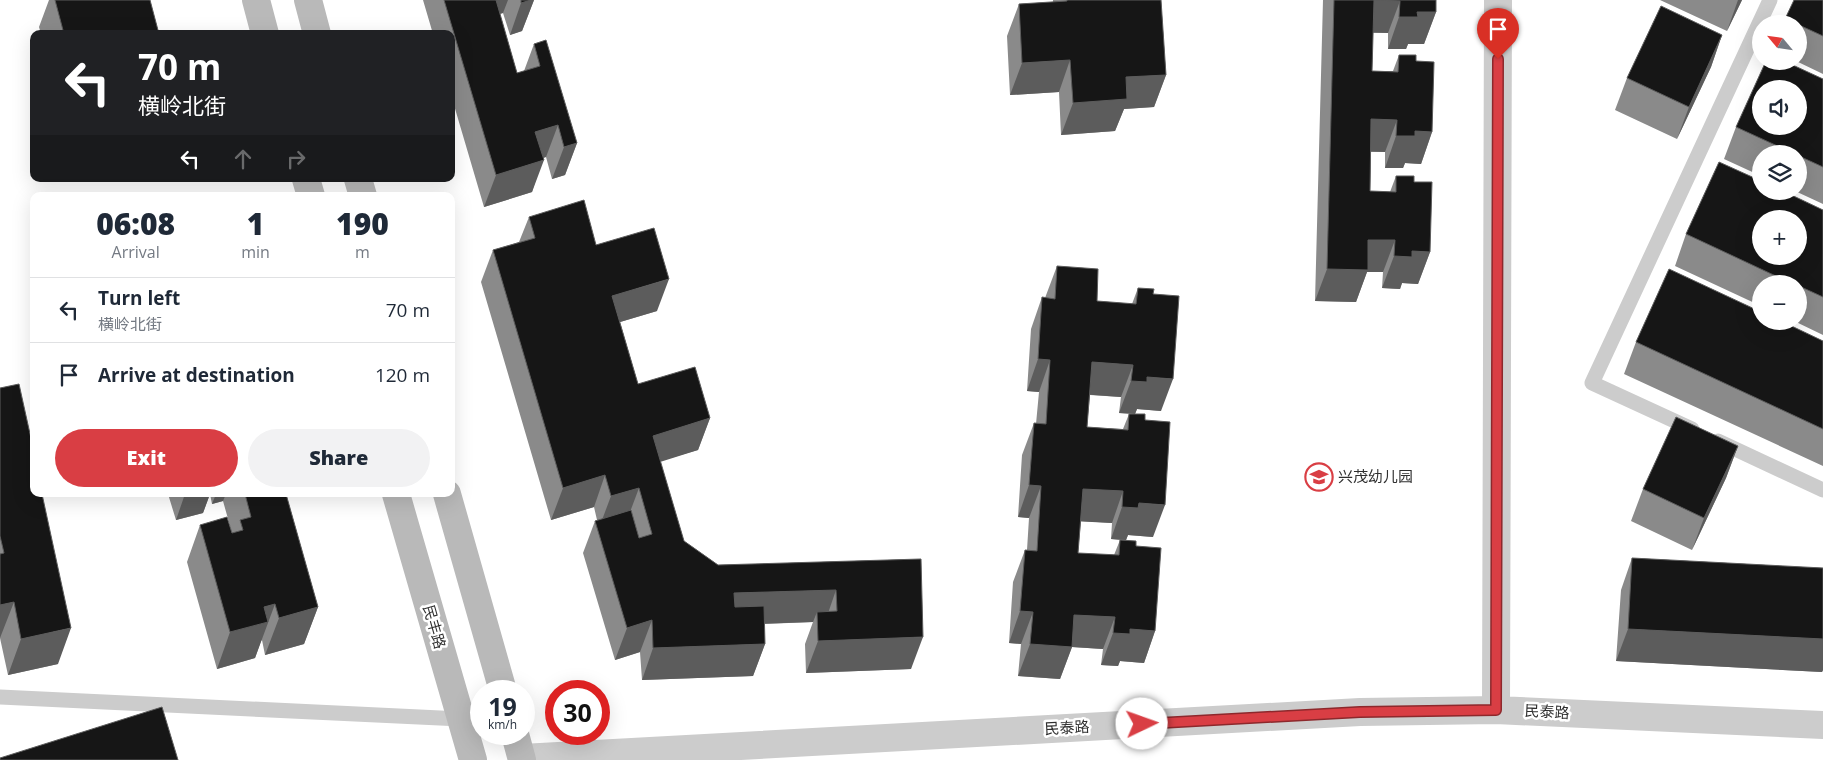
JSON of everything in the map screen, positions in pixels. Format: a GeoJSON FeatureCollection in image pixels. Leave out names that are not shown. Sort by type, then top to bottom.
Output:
{"type":"FeatureCollection","features":[{"type":"Feature","properties":{"kind":"main road"},"geometry":{"type":"LineString","coordinates":[[256,0],[264,30]]}},
{"type":"Feature","properties":{"kind":"main road"},"geometry":{"type":"LineString","coordinates":[[308,0],[316,30]]}},
{"type":"Feature","properties":{"kind":"main road","name":"民丰路"},"geometry":{"type":"LineString","coordinates":[[397,497],[473,760]]}},
{"type":"Feature","properties":{"kind":"main road"},"geometry":{"type":"LineString","coordinates":[[448,497],[500,680]]}},
{"type":"Feature","properties":{"kind":"street"},"geometry":{"type":"LineString","coordinates":[[1496,710],[1498,0]]}},
{"type":"Feature","properties":{"kind":"street","name":"民泰路"},"geometry":{"type":"LineString","coordinates":[[520,751],[1360,712],[1496,710],[1823,725]]}},
{"type":"Feature","properties":{"kind":"lane"},"geometry":{"type":"LineString","coordinates":[[1770,0],[1592,383],[1823,490]]}},
{"type":"Feature","properties":{"kind":"lane"},"geometry":{"type":"LineString","coordinates":[[0,697],[461,719]]}},
{"type":"Feature","properties":{"kind":"building"},"geometry":{"type":"Polygon","coordinates":[[[55,0],[150,0],[158,30],[63,30],[55,0]]]}},
{"type":"Feature","properties":{"kind":"building"},"geometry":{"type":"Polygon","coordinates":[[[444,0],[496,0],[517,73],[540,66],[534,44],[546,40],[577,143],[564,147],[558,125],[535,132],[544,160],[496,175],[455,37],[455,30],[453,30],[444,0]]]}},
{"type":"Feature","properties":{"kind":"building"},"geometry":{"type":"Polygon","coordinates":[[[1067,0],[1161,0],[1166,75],[1126,77],[1127,99],[1073,103],[1070,60],[1022,63],[1019,4],[1067,0]]]}},
{"type":"Feature","properties":{"kind":"building"},"geometry":{"type":"Polygon","coordinates":[[[1334,0],[1374,0],[1372,71],[1398,72],[1399,55],[1416,55],[1416,61],[1434,62],[1432,132],[1415,131],[1415,136],[1396,136],[1397,120],[1371,119],[1370,191],[1396,192],[1396,176],[1414,176],[1414,182],[1432,182],[1430,252],[1412,251],[1412,257],[1394,256],[1395,240],[1368,240],[1368,270],[1327,269],[1334,0]]]}},
{"type":"Feature","properties":{"kind":"building"},"geometry":{"type":"Polygon","coordinates":[[[1374,0],[1436,0],[1436,12],[1417,12],[1418,17],[1399,17],[1400,1],[1374,0]]]}},
{"type":"Feature","properties":{"kind":"building"},"geometry":{"type":"Polygon","coordinates":[[[1794,0],[1823,0],[1823,36],[1808,29],[1808,15],[1787,15],[1794,0]]]}},
{"type":"Feature","properties":{"kind":"building"},"geometry":{"type":"Polygon","coordinates":[[[1661,6],[1722,35],[1689,107],[1627,78],[1661,6]]]}},
{"type":"Feature","properties":{"kind":"building"},"geometry":{"type":"Polygon","coordinates":[[[1762,70],[1804,70],[1823,79],[1823,167],[1807,160],[1807,145],[1775,145],[1753,135],[1807,135],[1807,80],[1757,80],[1762,70]]]}},
{"type":"Feature","properties":{"kind":"building"},"geometry":{"type":"Polygon","coordinates":[[[1752,92],[1752,134],[1736,127],[1752,92]]]}},
{"type":"Feature","properties":{"kind":"building"},"geometry":{"type":"Polygon","coordinates":[[[1719,162],[1752,177],[1752,200],[1802,200],[1823,210],[1823,297],[1807,290],[1807,275],[1774,275],[1752,265],[1807,265],[1807,210],[1752,210],[1752,265],[1686,234],[1719,162]]]}},
{"type":"Feature","properties":{"kind":"building"},"geometry":{"type":"Polygon","coordinates":[[[584,200],[596,245],[654,228],[669,279],[612,296],[638,384],[695,367],[710,418],[653,436],[684,541],[718,565],[921,559],[923,637],[818,641],[817,612],[837,611],[836,590],[734,593],[735,607],[764,606],[765,644],[653,648],[652,620],[627,628],[595,521],[631,510],[639,538],[652,534],[639,488],[611,496],[605,475],[563,488],[493,250],[535,238],[529,217],[584,200]]]}},
{"type":"Feature","properties":{"kind":"building"},"geometry":{"type":"Polygon","coordinates":[[[1057,266],[1098,269],[1097,301],[1136,304],[1138,288],[1154,289],[1153,294],[1179,296],[1173,379],[1147,377],[1147,382],[1131,381],[1133,365],[1092,362],[1087,427],[1128,430],[1129,414],[1145,414],[1145,420],[1170,422],[1165,505],[1139,503],[1138,508],[1122,507],[1123,491],[1083,489],[1078,553],[1119,555],[1120,540],[1136,541],[1136,546],[1161,548],[1155,631],[1130,629],[1130,634],[1113,633],[1115,617],[1074,615],[1072,647],[1030,644],[1033,612],[1020,611],[1025,550],[1037,551],[1041,486],[1029,485],[1034,423],[1046,424],[1050,360],[1038,359],[1042,297],[1055,299],[1057,266]]]}},
{"type":"Feature","properties":{"kind":"building"},"geometry":{"type":"Polygon","coordinates":[[[1669,269],[1752,308],[1752,330],[1800,330],[1823,341],[1823,429],[1636,342],[1669,269]]]}},
{"type":"Feature","properties":{"kind":"building"},"geometry":{"type":"Polygon","coordinates":[[[19,384],[30,434],[30,497],[43,497],[71,628],[21,639],[14,602],[0,605],[0,554],[4,553],[0,536],[0,388],[19,384]]]}},
{"type":"Feature","properties":{"kind":"building"},"geometry":{"type":"Polygon","coordinates":[[[1676,417],[1738,446],[1704,518],[1643,489],[1676,417]]]}},
{"type":"Feature","properties":{"kind":"building"},"geometry":{"type":"Polygon","coordinates":[[[246,497],[287,497],[318,607],[279,618],[275,604],[264,607],[268,622],[230,632],[200,525],[227,517],[232,533],[243,530],[240,520],[251,517],[246,497]]]}},
{"type":"Feature","properties":{"kind":"building"},"geometry":{"type":"Polygon","coordinates":[[[1632,558],[1823,568],[1823,639],[1628,629],[1632,558]]]}},
{"type":"Feature","properties":{"kind":"building"},"geometry":{"type":"Polygon","coordinates":[[[162,707],[178,760],[0,760],[0,758],[162,707]]]}},
{"type":"Feature","properties":{"kind":"place","name":"兴茂幼儿园"},"geometry":{"type":"Point","coordinates":[1319,477]}},
{"type":"Feature","properties":{"kind":"route"},"geometry":{"type":"LineString","coordinates":[[1142,724],[1360,712],[1496,710],[1498,59]]}}]}
